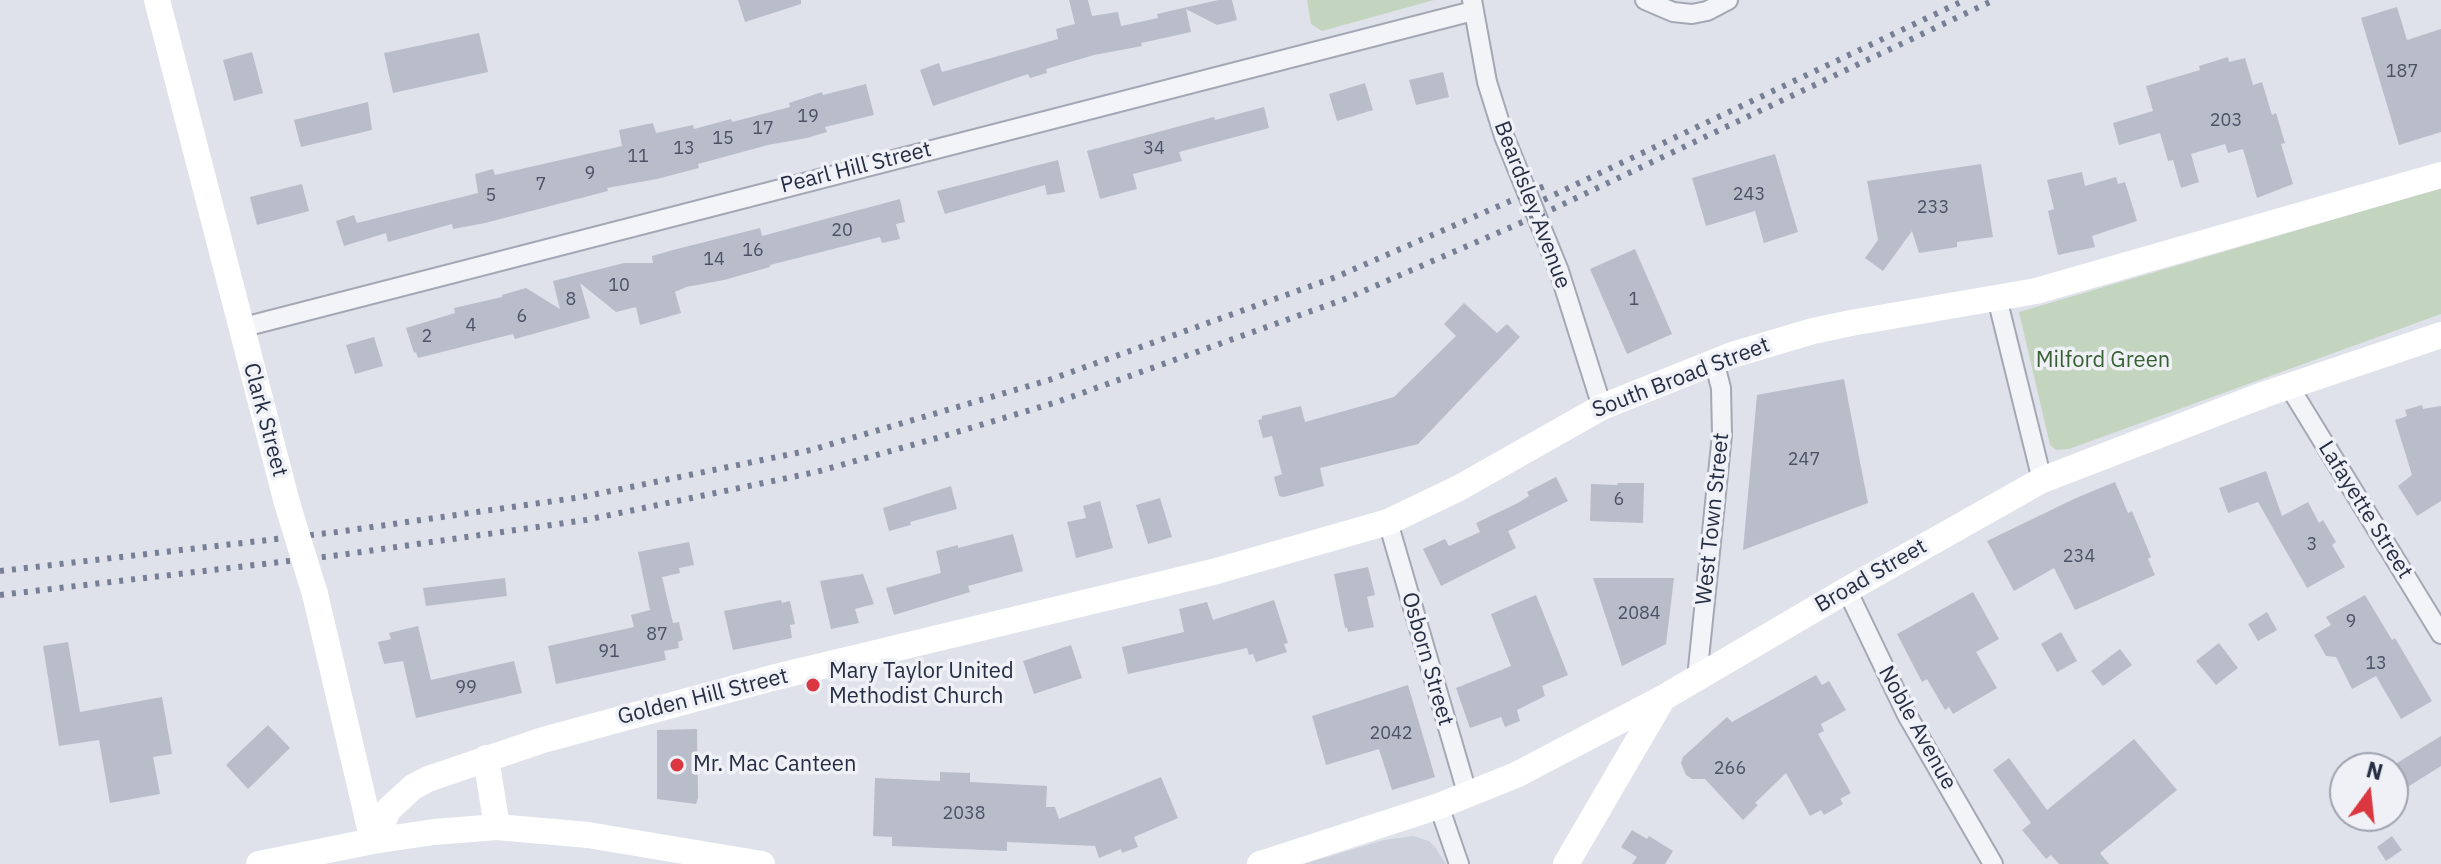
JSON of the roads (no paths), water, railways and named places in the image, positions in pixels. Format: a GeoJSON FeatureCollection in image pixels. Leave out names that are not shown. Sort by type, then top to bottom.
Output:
{"type":"FeatureCollection","features":[{"type":"Feature","properties":{"kind":"main road","name":"Clark Street"},"geometry":{"type":"LineString","coordinates":[[157,0],[240,328],[315,594],[373,841]]}},
{"type":"Feature","properties":{"kind":"main road"},"geometry":{"type":"LineString","coordinates":[[1997,298],[2036,291],[2441,175]]}},
{"type":"Feature","properties":{"kind":"main road","name":"South Broad Street"},"geometry":{"type":"LineString","coordinates":[[1388,522],[1459,488],[1602,407],[1714,361],[1813,331],[1997,298]]}},
{"type":"Feature","properties":{"kind":"main road"},"geometry":{"type":"LineString","coordinates":[[2289,386],[2441,335]]}},
{"type":"Feature","properties":{"kind":"main road","name":"Broad Street"},"geometry":{"type":"LineString","coordinates":[[1260,864],[1468,796],[1564,752],[2042,480],[2289,386]]}},
{"type":"Feature","properties":{"kind":"main road","name":"Golden Hill Street"},"geometry":{"type":"LineString","coordinates":[[373,841],[389,809],[413,787],[486,758],[625,717],[1213,572],[1388,522]]}},
{"type":"Feature","properties":{"kind":"main road"},"geometry":{"type":"LineString","coordinates":[[1566,864],[1663,698]]}},
{"type":"Feature","properties":{"kind":"main road"},"geometry":{"type":"LineString","coordinates":[[486,758],[497,827]]}},
{"type":"Feature","properties":{"kind":"main road"},"geometry":{"type":"LineString","coordinates":[[259,864],[373,841],[497,827],[588,835],[762,864]]}},
{"type":"Feature","properties":{"kind":"street"},"geometry":{"type":"LineString","coordinates":[[1645,0],[1673,12],[1692,14],[1707,11],[1728,0]]}},
{"type":"Feature","properties":{"kind":"street","name":"Pearl Hill Street"},"geometry":{"type":"LineString","coordinates":[[240,328],[1473,6]]}},
{"type":"Feature","properties":{"kind":"street","name":"Beardsley Avenue"},"geometry":{"type":"LineString","coordinates":[[1473,6],[1487,82],[1504,136],[1559,271],[1602,407]]}},
{"type":"Feature","properties":{"kind":"street"},"geometry":{"type":"LineString","coordinates":[[1997,298],[2042,480]]}},
{"type":"Feature","properties":{"kind":"street","name":"West Town Street"},"geometry":{"type":"LineString","coordinates":[[1697,678],[1722,435],[1721,388],[1714,361]]}},
{"type":"Feature","properties":{"kind":"street","name":"Lafayette Street"},"geometry":{"type":"LineString","coordinates":[[2289,386],[2441,634]]}},
{"type":"Feature","properties":{"kind":"street","name":"Osborn Street"},"geometry":{"type":"LineString","coordinates":[[1388,522],[1468,796]]}},
{"type":"Feature","properties":{"kind":"street","name":"Noble Avenue"},"geometry":{"type":"LineString","coordinates":[[1847,590],[1907,715],[1993,864]]}},
{"type":"Feature","properties":{"kind":"street"},"geometry":{"type":"LineString","coordinates":[[1439,806],[1459,864]]}},
{"type":"Feature","properties":{"kind":"railway"},"geometry":{"type":"LineString","coordinates":[[1522,210],[1965,0]]}},
{"type":"Feature","properties":{"kind":"railway"},"geometry":{"type":"LineString","coordinates":[[0,595],[340,555],[586,520],[816,472],[937,438],[1057,402],[1345,299],[1555,208],[1994,0]]}},
{"type":"Feature","properties":{"kind":"railway"},"geometry":{"type":"LineString","coordinates":[[0,571],[337,532],[582,497],[811,450],[1049,380],[1336,277],[1547,185]]}},
{"type":"Feature","properties":{"kind":"place","name":"Mary Taylor United Methodist Church"},"geometry":{"type":"Point","coordinates":[813,685]}},
{"type":"Feature","properties":{"kind":"place","name":"Mr. Mac Canteen"},"geometry":{"type":"Point","coordinates":[677,765]}},
{"type":"Feature","properties":{"kind":"park label","name":"Milford Green"},"geometry":{"type":"Point","coordinates":[2103,361]}}]}
